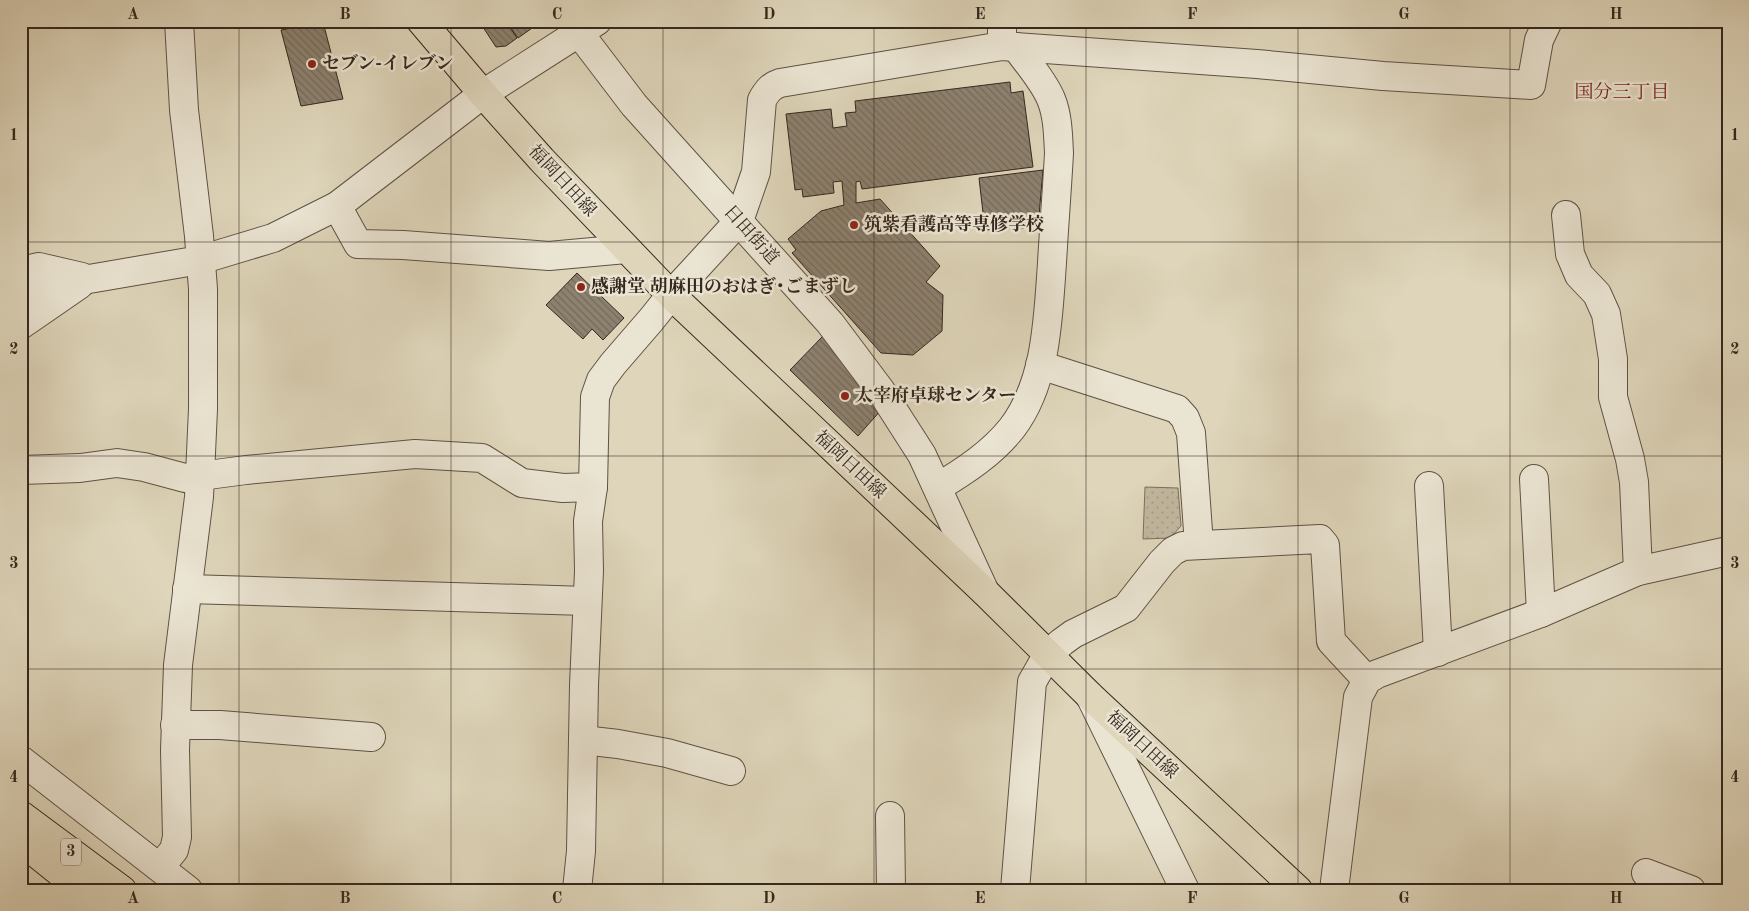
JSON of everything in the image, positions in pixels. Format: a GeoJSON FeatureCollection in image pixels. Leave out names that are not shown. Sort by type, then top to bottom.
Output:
{"type":"FeatureCollection","features":[{"type":"Feature","properties":{"kind":"main road","name":"福岡日田線"},"geometry":{"type":"LineString","coordinates":[[421,21],[483,94],[671,295],[985,592],[1090,696],[1298,890]]}},
{"type":"Feature","properties":{"kind":"main road","name":"3"},"geometry":{"type":"LineString","coordinates":[[21,815],[122,890]]}},
{"type":"Feature","properties":{"kind":"main road","name":"3"},"geometry":{"type":"LineString","coordinates":[[21,841],[82,890]]}},
{"type":"Feature","properties":{"kind":"street"},"geometry":{"type":"LineString","coordinates":[[160,867],[174,850],[177,837],[175,724],[178,665],[199,497],[203,409],[204,289],[184,110],[179,21]]}},
{"type":"Feature","properties":{"kind":"street"},"geometry":{"type":"LineString","coordinates":[[577,890],[582,851],[588,522],[593,487],[594,397],[600,380],[671,295],[739,221],[756,172],[762,100],[772,86],[1006,38],[1383,76],[1531,85],[1539,40],[1548,21]]}},
{"type":"Feature","properties":{"kind":"street"},"geometry":{"type":"LineString","coordinates":[[21,293],[200,260],[273,238],[337,206],[483,94],[582,25]]}},
{"type":"Feature","properties":{"kind":"street","name":"日田街道"},"geometry":{"type":"LineString","coordinates":[[582,25],[634,104],[830,323],[881,391],[922,455],[985,592]]}},
{"type":"Feature","properties":{"kind":"street"},"geometry":{"type":"LineString","coordinates":[[938,487],[963,472],[987,453],[1012,427],[1035,384],[1047,334],[1059,153],[1056,117],[1051,99],[1040,80],[1006,38]]}},
{"type":"Feature","properties":{"kind":"street"},"geometry":{"type":"LineString","coordinates":[[337,206],[358,244],[403,245],[549,256],[626,249]]}},
{"type":"Feature","properties":{"kind":"street"},"geometry":{"type":"LineString","coordinates":[[1566,215],[1570,254],[1579,275],[1597,294],[1606,314],[1613,359],[1613,397],[1630,459],[1634,482],[1638,570]]}},
{"type":"Feature","properties":{"kind":"street"},"geometry":{"type":"LineString","coordinates":[[21,271],[39,266],[89,279]]}},
{"type":"Feature","properties":{"kind":"street"},"geometry":{"type":"LineString","coordinates":[[21,325],[89,279]]}},
{"type":"Feature","properties":{"kind":"street"},"geometry":{"type":"LineString","coordinates":[[1040,365],[1177,409],[1185,418],[1191,433],[1199,545]]}},
{"type":"Feature","properties":{"kind":"street"},"geometry":{"type":"LineString","coordinates":[[21,470],[80,468],[117,463],[144,467],[185,478],[246,470],[416,454],[482,458],[522,483],[563,488],[593,487]]}},
{"type":"Feature","properties":{"kind":"street"},"geometry":{"type":"LineString","coordinates":[[1534,479],[1541,613]]}},
{"type":"Feature","properties":{"kind":"street"},"geometry":{"type":"LineString","coordinates":[[1429,486],[1438,652]]}},
{"type":"Feature","properties":{"kind":"street"},"geometry":{"type":"LineString","coordinates":[[1015,890],[1032,682],[1048,654],[1073,634],[1126,608],[1173,551],[1183,546],[1320,539],[1325,545],[1332,641],[1367,680]]}},
{"type":"Feature","properties":{"kind":"street"},"geometry":{"type":"LineString","coordinates":[[1334,890],[1358,697],[1367,680],[1378,674],[1541,613],[1638,570],[1728,551]]}},
{"type":"Feature","properties":{"kind":"street"},"geometry":{"type":"LineString","coordinates":[[187,589],[588,601]]}},
{"type":"Feature","properties":{"kind":"street"},"geometry":{"type":"LineString","coordinates":[[1090,696],[1185,890]]}},
{"type":"Feature","properties":{"kind":"street"},"geometry":{"type":"LineString","coordinates":[[175,724],[220,725],[371,737]]}},
{"type":"Feature","properties":{"kind":"street"},"geometry":{"type":"LineString","coordinates":[[583,740],[667,753],[731,771]]}},
{"type":"Feature","properties":{"kind":"street"},"geometry":{"type":"LineString","coordinates":[[21,760],[188,890]]}},
{"type":"Feature","properties":{"kind":"street"},"geometry":{"type":"LineString","coordinates":[[890,816],[891,890]]}},
{"type":"Feature","properties":{"kind":"street"},"geometry":{"type":"LineString","coordinates":[[1646,873],[1691,890]]}},
{"type":"Feature","properties":{"kind":"shaded area"},"geometry":{"type":"Polygon","coordinates":[[[1145,487],[1178,488],[1181,526],[1170,538],[1143,539],[1145,487]]]}},
{"type":"Feature","properties":{"kind":"building"},"geometry":{"type":"Polygon","coordinates":[[[479,21],[506,21],[517,38],[506,46],[496,47],[479,21]]]}},
{"type":"Feature","properties":{"kind":"building"},"geometry":{"type":"Polygon","coordinates":[[[506,21],[542,21],[518,38],[506,21]]]}},
{"type":"Feature","properties":{"kind":"building","name":"セブン-イレブン"},"geometry":{"type":"Polygon","coordinates":[[[323,22],[343,99],[301,106],[281,30],[323,22]]]}},
{"type":"Feature","properties":{"kind":"building","name":"筑紫看護高等専修学校"},"geometry":{"type":"Polygon","coordinates":[[[1010,82],[1011,93],[1023,91],[1033,167],[862,189],[860,181],[856,182],[856,203],[880,199],[940,266],[926,282],[943,295],[942,331],[913,355],[881,353],[792,253],[796,250],[788,239],[821,211],[844,205],[842,181],[833,182],[834,193],[803,197],[802,189],[795,190],[786,114],[831,109],[833,128],[847,126],[845,113],[856,112],[855,101],[1010,82]]]}},
{"type":"Feature","properties":{"kind":"building"},"geometry":{"type":"Polygon","coordinates":[[[1043,170],[1038,227],[985,230],[979,178],[1043,170]]]}},
{"type":"Feature","properties":{"kind":"building"},"geometry":{"type":"Polygon","coordinates":[[[577,273],[624,318],[603,340],[592,329],[583,339],[546,305],[577,273]]]}},
{"type":"Feature","properties":{"kind":"building","name":"太宰府卓球センター"},"geometry":{"type":"Polygon","coordinates":[[[824,335],[882,409],[858,436],[790,370],[824,335]]]}},
{"type":"Feature","properties":{"kind":"place","name":"セブン-イレブン"},"geometry":{"type":"Point","coordinates":[312,64]}},
{"type":"Feature","properties":{"kind":"place","name":"筑紫看護高等専修学校"},"geometry":{"type":"Point","coordinates":[854,225]}},
{"type":"Feature","properties":{"kind":"place","name":"感謝堂 胡麻田のおはぎ･ごまずし"},"geometry":{"type":"Point","coordinates":[581,287]}},
{"type":"Feature","properties":{"kind":"place","name":"太宰府卓球センター"},"geometry":{"type":"Point","coordinates":[845,396]}},
{"type":"Feature","properties":{"kind":"district","name":"国分三丁目"},"geometry":{"type":"Point","coordinates":[1622,93]}}]}
